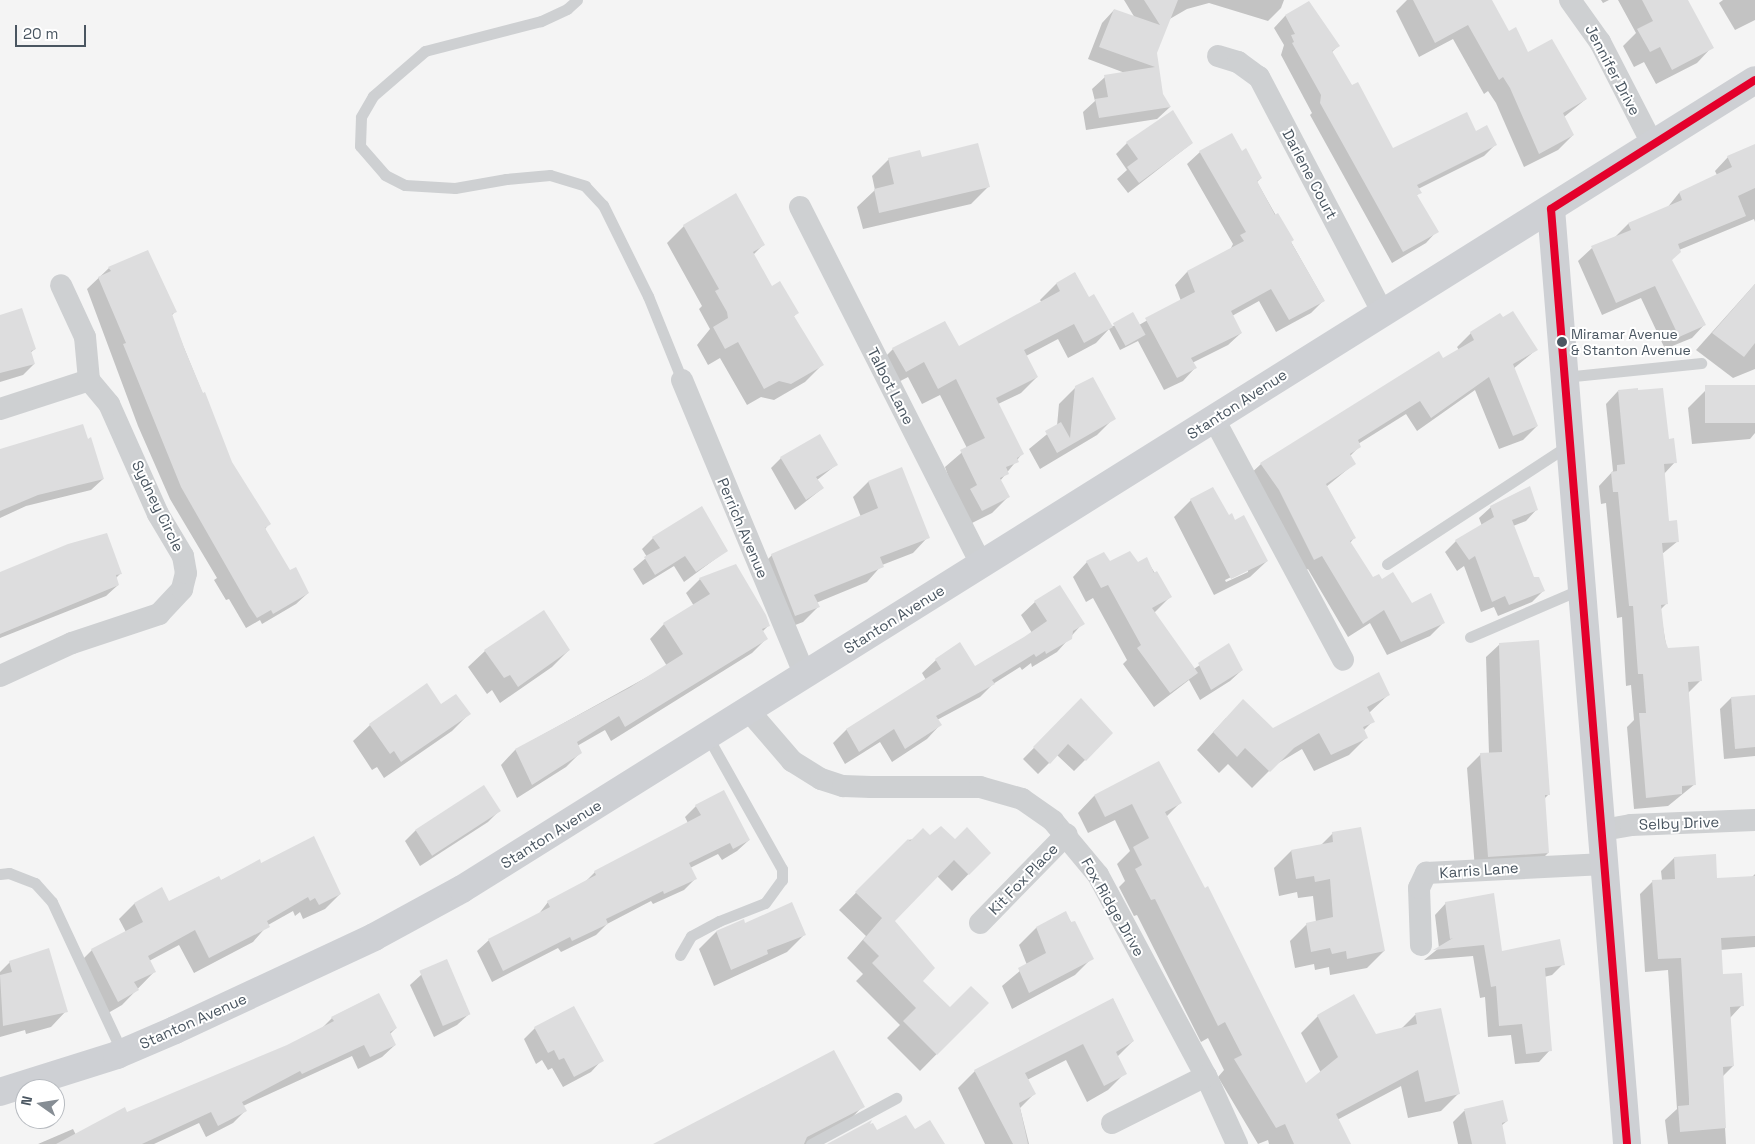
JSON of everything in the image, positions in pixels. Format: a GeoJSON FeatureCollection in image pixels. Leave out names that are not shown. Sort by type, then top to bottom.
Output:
{"type":"FeatureCollection","features":[{"type":"Feature","properties":{"kind":"street","name":"Jennifer Drive"},"geometry":{"type":"LineString","coordinates":[[1570,0],[1600,42],[1652,143]]}},
{"type":"Feature","properties":{"kind":"street","name":"Darlene Court"},"geometry":{"type":"LineString","coordinates":[[1218,56],[1238,62],[1259,78],[1382,312]]}},
{"type":"Feature","properties":{"kind":"street","name":"Stanton Avenue"},"geometry":{"type":"LineString","coordinates":[[0,1092],[122,1052],[374,937],[462,889],[749,712],[1382,312],[1551,209],[1652,143],[1755,80]]}},
{"type":"Feature","properties":{"kind":"street","name":"Talbot Lane"},"geometry":{"type":"LineString","coordinates":[[800,207],[982,565]]}},
{"type":"Feature","properties":{"kind":"street"},"geometry":{"type":"LineString","coordinates":[[1551,209],[1563,377],[1603,830],[1627,1144]]}},
{"type":"Feature","properties":{"kind":"street"},"geometry":{"type":"LineString","coordinates":[[0,410],[89,380],[85,337],[61,285]]}},
{"type":"Feature","properties":{"kind":"street","name":"Sydney Circle"},"geometry":{"type":"LineString","coordinates":[[0,676],[72,643],[159,614],[182,589],[186,573],[183,556],[158,514],[109,404],[89,380]]}},
{"type":"Feature","properties":{"kind":"street","name":"Perrich Avenue"},"geometry":{"type":"LineString","coordinates":[[682,380],[805,675]]}},
{"type":"Feature","properties":{"kind":"street"},"geometry":{"type":"LineString","coordinates":[[1214,419],[1343,660]]}},
{"type":"Feature","properties":{"kind":"street","name":"Fox Ridge Drive"},"geometry":{"type":"LineString","coordinates":[[749,712],[792,761],[821,779],[844,786],[980,787],[997,790],[1037,809],[1067,834],[1098,875],[1206,1076],[1237,1144]]}},
{"type":"Feature","properties":{"kind":"street","name":"Selby Drive"},"geometry":{"type":"LineString","coordinates":[[1603,830],[1632,825],[1755,820]]}},
{"type":"Feature","properties":{"kind":"street","name":"Kit Fox Place"},"geometry":{"type":"LineString","coordinates":[[980,924],[1067,834]]}},
{"type":"Feature","properties":{"kind":"street","name":"Karris Lane"},"geometry":{"type":"LineString","coordinates":[[1421,945],[1419,888],[1426,873],[1605,864]]}},
{"type":"Feature","properties":{"kind":"street"},"geometry":{"type":"LineString","coordinates":[[1112,1123],[1206,1076]]}},
{"type":"Feature","properties":{"kind":"lane"},"geometry":{"type":"LineString","coordinates":[[577,0],[567,9],[542,21],[425,51],[373,96],[360,118],[360,146],[385,175],[406,185],[455,188],[506,179],[550,175],[585,186],[603,205],[648,296],[682,380]]}},
{"type":"Feature","properties":{"kind":"lane"},"geometry":{"type":"LineString","coordinates":[[1563,377],[1701,363]]}},
{"type":"Feature","properties":{"kind":"lane"},"geometry":{"type":"LineString","coordinates":[[1387,564],[1569,444]]}},
{"type":"Feature","properties":{"kind":"lane"},"geometry":{"type":"LineString","coordinates":[[1470,637],[1581,589]]}},
{"type":"Feature","properties":{"kind":"lane"},"geometry":{"type":"LineString","coordinates":[[680,955],[691,936],[719,921],[765,903],[782,880],[782,869],[708,737]]}},
{"type":"Feature","properties":{"kind":"lane"},"geometry":{"type":"LineString","coordinates":[[0,874],[9,873],[34,883],[52,902],[122,1052]]}},
{"type":"Feature","properties":{"kind":"lane"},"geometry":{"type":"LineString","coordinates":[[811,1144],[896,1098]]}},
{"type":"Feature","properties":{"kind":"building"},"geometry":{"type":"Polygon","coordinates":[[[1144,0],[1178,0],[1157,53],[1163,94],[1171,107],[1099,118],[1095,99],[1108,97],[1104,75],[1155,67],[1099,47],[1114,9],[1160,25],[1144,0]]]}},
{"type":"Feature","properties":{"kind":"building"},"geometry":{"type":"Polygon","coordinates":[[[1413,0],[1492,0],[1509,31],[1516,27],[1528,52],[1552,39],[1587,99],[1563,113],[1574,135],[1539,154],[1510,88],[1503,77],[1499,80],[1468,25],[1435,43],[1413,0]]]}},
{"type":"Feature","properties":{"kind":"building"},"geometry":{"type":"Polygon","coordinates":[[[1642,0],[1688,0],[1714,48],[1672,70],[1660,47],[1650,52],[1637,29],[1653,21],[1642,0]]]}},
{"type":"Feature","properties":{"kind":"building"},"geometry":{"type":"Polygon","coordinates":[[[1309,1],[1340,46],[1332,51],[1352,85],[1358,82],[1393,148],[1467,112],[1476,131],[1487,125],[1497,145],[1417,185],[1422,193],[1417,195],[1439,232],[1403,252],[1320,103],[1321,95],[1292,43],[1294,42],[1291,35],[1295,34],[1285,15],[1309,1]]]}},
{"type":"Feature","properties":{"kind":"building"},"geometry":{"type":"Polygon","coordinates":[[[1173,110],[1193,143],[1139,183],[1127,167],[1138,159],[1126,142],[1173,110]]]}},
{"type":"Feature","properties":{"kind":"building"},"geometry":{"type":"Polygon","coordinates":[[[1232,133],[1242,151],[1246,148],[1262,178],[1257,181],[1275,215],[1278,213],[1294,240],[1291,242],[1325,301],[1289,320],[1271,289],[1231,311],[1242,333],[1191,358],[1197,368],[1177,378],[1145,318],[1195,292],[1187,271],[1244,241],[1240,235],[1246,232],[1199,151],[1232,133]]]}},
{"type":"Feature","properties":{"kind":"building"},"geometry":{"type":"Polygon","coordinates":[[[978,143],[990,187],[879,213],[874,189],[894,184],[888,158],[920,150],[922,157],[978,143]]]}},
{"type":"Feature","properties":{"kind":"building"},"geometry":{"type":"Polygon","coordinates":[[[1755,144],[1755,188],[1738,196],[1746,216],[1678,244],[1681,252],[1672,260],[1706,325],[1679,337],[1655,286],[1616,303],[1591,246],[1631,230],[1628,223],[1682,200],[1679,192],[1732,167],[1727,156],[1755,144]]]}},
{"type":"Feature","properties":{"kind":"building"},"geometry":{"type":"Polygon","coordinates":[[[736,193],[765,245],[753,252],[772,286],[780,281],[799,313],[794,316],[824,365],[791,384],[779,381],[764,389],[738,342],[725,349],[713,327],[728,318],[727,312],[715,291],[719,289],[683,225],[736,193]]]}},
{"type":"Feature","properties":{"kind":"building"},"geometry":{"type":"Polygon","coordinates":[[[148,250],[177,312],[172,314],[185,350],[203,393],[205,392],[232,462],[271,524],[265,528],[290,570],[296,567],[309,593],[273,614],[271,610],[257,618],[181,487],[123,344],[126,343],[98,277],[111,271],[108,267],[148,250]]]}},
{"type":"Feature","properties":{"kind":"building"},"geometry":{"type":"Polygon","coordinates":[[[1075,272],[1089,297],[1094,294],[1113,327],[1084,343],[1074,324],[1024,350],[1038,377],[996,398],[1024,454],[1017,458],[1019,462],[1006,467],[1009,474],[1000,478],[1010,497],[982,511],[970,489],[977,485],[960,450],[985,438],[956,379],[938,389],[924,362],[906,372],[892,348],[945,321],[959,346],[1060,291],[1056,283],[1075,272]]]}},
{"type":"Feature","properties":{"kind":"building"},"geometry":{"type":"Polygon","coordinates":[[[1755,284],[1755,343],[1744,357],[1712,333],[1755,284]]]}},
{"type":"Feature","properties":{"kind":"building"},"geometry":{"type":"Polygon","coordinates":[[[22,308],[36,349],[31,351],[35,364],[0,373],[0,315],[22,308]]]}},
{"type":"Feature","properties":{"kind":"building"},"geometry":{"type":"Polygon","coordinates":[[[1513,311],[1538,350],[1513,364],[1538,426],[1513,436],[1489,377],[1431,418],[1420,401],[1358,440],[1361,447],[1350,454],[1356,464],[1326,484],[1356,538],[1350,541],[1373,577],[1379,574],[1382,579],[1393,572],[1412,603],[1431,593],[1445,623],[1401,642],[1384,610],[1363,624],[1322,556],[1314,560],[1279,490],[1260,463],[1439,351],[1443,358],[1474,340],[1470,332],[1500,313],[1503,317],[1513,311]]]}},
{"type":"Feature","properties":{"kind":"building"},"geometry":{"type":"Polygon","coordinates":[[[1133,312],[1146,335],[1125,346],[1113,323],[1133,312]]]}},
{"type":"Feature","properties":{"kind":"building"},"geometry":{"type":"Polygon","coordinates":[[[1093,377],[1116,419],[1057,453],[1045,431],[1061,422],[1070,438],[1075,386],[1093,377]]]}},
{"type":"Feature","properties":{"kind":"building"},"geometry":{"type":"Polygon","coordinates":[[[1705,385],[1755,385],[1755,423],[1705,423],[1705,385]]]}},
{"type":"Feature","properties":{"kind":"building"},"geometry":{"type":"Polygon","coordinates":[[[1638,388],[1638,390],[1663,388],[1669,439],[1674,438],[1677,463],[1664,464],[1669,521],[1677,520],[1679,542],[1662,543],[1668,604],[1661,605],[1665,640],[1668,648],[1699,646],[1702,681],[1688,682],[1696,785],[1682,786],[1682,794],[1646,798],[1639,713],[1646,713],[1643,674],[1638,674],[1633,606],[1629,606],[1618,492],[1613,492],[1611,472],[1617,471],[1617,465],[1625,464],[1618,390],[1638,388]]]}},
{"type":"Feature","properties":{"kind":"building"},"geometry":{"type":"Polygon","coordinates":[[[83,424],[88,439],[91,437],[104,479],[38,495],[0,511],[0,449],[83,424]]]}},
{"type":"Feature","properties":{"kind":"building"},"geometry":{"type":"Polygon","coordinates":[[[820,434],[838,465],[816,477],[824,488],[806,500],[780,457],[820,434]]]}},
{"type":"Feature","properties":{"kind":"building"},"geometry":{"type":"Polygon","coordinates":[[[902,467],[930,538],[880,557],[884,567],[814,595],[820,607],[795,616],[771,554],[878,508],[868,481],[902,467]]]}},
{"type":"Feature","properties":{"kind":"building"},"geometry":{"type":"Polygon","coordinates":[[[1530,486],[1538,510],[1512,520],[1534,577],[1539,577],[1545,591],[1509,605],[1505,596],[1492,602],[1475,556],[1469,560],[1455,540],[1494,517],[1490,506],[1530,486]]]}},
{"type":"Feature","properties":{"kind":"building"},"geometry":{"type":"Polygon","coordinates":[[[1213,487],[1229,515],[1232,513],[1235,520],[1244,515],[1268,561],[1231,579],[1190,499],[1213,487]]]}},
{"type":"Feature","properties":{"kind":"building"},"geometry":{"type":"Polygon","coordinates":[[[702,506],[728,551],[696,572],[685,556],[655,575],[644,557],[660,548],[652,537],[702,506]]]}},
{"type":"Feature","properties":{"kind":"building"},"geometry":{"type":"Polygon","coordinates":[[[107,533],[122,574],[116,575],[119,585],[0,634],[0,572],[68,544],[107,533]]]}},
{"type":"Feature","properties":{"kind":"building"},"geometry":{"type":"Polygon","coordinates":[[[1130,551],[1138,562],[1147,557],[1154,573],[1157,571],[1172,597],[1152,608],[1198,673],[1170,693],[1137,648],[1141,645],[1108,585],[1101,588],[1086,561],[1104,552],[1110,561],[1130,551]]]}},
{"type":"Feature","properties":{"kind":"building"},"geometry":{"type":"Polygon","coordinates":[[[736,564],[766,615],[770,626],[762,629],[768,639],[625,727],[619,716],[577,742],[582,753],[532,785],[515,749],[629,688],[683,654],[663,623],[710,594],[699,578],[736,564]]]}},
{"type":"Feature","properties":{"kind":"building"},"geometry":{"type":"Polygon","coordinates":[[[1060,585],[1085,624],[1073,631],[1072,639],[1046,654],[1045,651],[1036,657],[1034,654],[992,680],[995,684],[936,716],[942,725],[905,749],[894,729],[859,752],[846,729],[941,669],[935,659],[960,642],[975,666],[1024,637],[1047,621],[1034,601],[1060,585]]]}},
{"type":"Feature","properties":{"kind":"building"},"geometry":{"type":"Polygon","coordinates":[[[544,610],[570,650],[518,687],[510,675],[504,678],[484,650],[544,610]]]}},
{"type":"Feature","properties":{"kind":"building"},"geometry":{"type":"Polygon","coordinates":[[[1539,640],[1550,795],[1545,795],[1549,853],[1488,857],[1480,753],[1502,752],[1499,643],[1539,640]]]}},
{"type":"Feature","properties":{"kind":"building"},"geometry":{"type":"Polygon","coordinates":[[[1229,643],[1243,670],[1211,690],[1198,663],[1229,643]]]}},
{"type":"Feature","properties":{"kind":"building"},"geometry":{"type":"Polygon","coordinates":[[[1379,672],[1390,695],[1367,707],[1375,722],[1363,727],[1368,738],[1331,755],[1319,733],[1294,748],[1270,772],[1245,748],[1237,757],[1213,732],[1243,699],[1273,728],[1379,672]]]}},
{"type":"Feature","properties":{"kind":"building"},"geometry":{"type":"Polygon","coordinates":[[[427,683],[441,704],[456,694],[471,714],[401,762],[394,751],[390,754],[369,724],[427,683]]]}},
{"type":"Feature","properties":{"kind":"building"},"geometry":{"type":"Polygon","coordinates":[[[1755,695],[1755,747],[1735,749],[1731,697],[1755,695]]]}},
{"type":"Feature","properties":{"kind":"building"},"geometry":{"type":"Polygon","coordinates":[[[1081,698],[1113,733],[1086,761],[1068,744],[1050,764],[1033,747],[1081,698]]]}},
{"type":"Feature","properties":{"kind":"building"},"geometry":{"type":"Polygon","coordinates":[[[1159,761],[1182,803],[1165,812],[1205,888],[1208,886],[1306,1083],[1338,1057],[1317,1015],[1354,994],[1376,1034],[1417,1024],[1415,1013],[1441,1008],[1460,1094],[1425,1102],[1418,1070],[1336,1114],[1351,1144],[1294,1144],[1285,1124],[1276,1128],[1234,1059],[1242,1055],[1225,1022],[1218,1026],[1155,899],[1151,900],[1135,869],[1142,865],[1133,847],[1149,838],[1132,804],[1105,817],[1094,795],[1159,761]]]}},
{"type":"Feature","properties":{"kind":"building"},"geometry":{"type":"Polygon","coordinates":[[[484,785],[501,811],[432,856],[415,830],[484,785]]]}},
{"type":"Feature","properties":{"kind":"building"},"geometry":{"type":"Polygon","coordinates":[[[724,790],[750,840],[733,849],[730,843],[689,863],[697,879],[664,894],[663,891],[606,919],[608,924],[572,941],[570,937],[503,971],[488,939],[550,907],[547,901],[596,875],[594,871],[701,815],[695,805],[724,790]]]}},
{"type":"Feature","properties":{"kind":"building"},"geometry":{"type":"Polygon","coordinates":[[[941,826],[955,839],[967,827],[991,853],[969,875],[954,860],[895,921],[935,968],[923,981],[950,1007],[971,986],[989,1003],[937,1055],[903,1021],[916,1008],[872,963],[879,956],[863,940],[882,918],[855,892],[908,839],[910,841],[923,828],[930,835],[941,826]]]}},
{"type":"Feature","properties":{"kind":"building"},"geometry":{"type":"Polygon","coordinates":[[[1361,827],[1385,951],[1347,959],[1346,951],[1332,954],[1330,948],[1311,952],[1306,923],[1333,917],[1330,879],[1315,882],[1314,876],[1296,879],[1291,850],[1333,842],[1332,832],[1361,827]]]}},
{"type":"Feature","properties":{"kind":"building"},"geometry":{"type":"Polygon","coordinates":[[[314,836],[341,894],[319,905],[315,898],[310,901],[308,897],[267,921],[270,927],[209,958],[195,930],[148,956],[156,972],[134,982],[139,990],[118,1002],[91,949],[143,922],[134,903],[162,887],[169,901],[219,876],[221,880],[260,859],[261,863],[314,836]]]}},
{"type":"Feature","properties":{"kind":"building"},"geometry":{"type":"Polygon","coordinates":[[[1716,854],[1717,878],[1755,876],[1755,936],[1721,938],[1723,974],[1742,973],[1744,1006],[1730,1007],[1734,1066],[1723,1067],[1726,1128],[1680,1132],[1678,1106],[1689,1105],[1681,958],[1658,959],[1652,880],[1675,879],[1674,857],[1716,854]]]}},
{"type":"Feature","properties":{"kind":"building"},"geometry":{"type":"Polygon","coordinates":[[[1494,893],[1502,951],[1560,939],[1565,965],[1545,968],[1552,1051],[1526,1054],[1522,1024],[1499,1026],[1496,986],[1491,987],[1484,945],[1433,950],[1453,938],[1450,939],[1445,902],[1494,893]]]}},
{"type":"Feature","properties":{"kind":"building"},"geometry":{"type":"Polygon","coordinates":[[[792,902],[806,935],[767,950],[768,954],[731,970],[716,931],[744,919],[745,923],[792,902]]]}},
{"type":"Feature","properties":{"kind":"building"},"geometry":{"type":"Polygon","coordinates":[[[1066,911],[1071,922],[1075,921],[1094,959],[1029,993],[1018,968],[1046,953],[1036,927],[1066,911]]]}},
{"type":"Feature","properties":{"kind":"building"},"geometry":{"type":"Polygon","coordinates":[[[49,948],[68,1012],[3,1026],[0,975],[12,972],[9,961],[49,948]]]}},
{"type":"Feature","properties":{"kind":"building"},"geometry":{"type":"Polygon","coordinates":[[[447,959],[470,1014],[443,1026],[419,971],[447,959]]]}},
{"type":"Feature","properties":{"kind":"building"},"geometry":{"type":"Polygon","coordinates":[[[379,993],[397,1028],[390,1032],[396,1045],[370,1057],[364,1045],[302,1074],[300,1071],[242,1102],[247,1111],[218,1126],[211,1112],[142,1144],[56,1144],[125,1107],[127,1112],[287,1045],[334,1021],[331,1017],[379,993]]]}},
{"type":"Feature","properties":{"kind":"building"},"geometry":{"type":"Polygon","coordinates":[[[1113,998],[1134,1041],[1116,1052],[1127,1074],[1104,1086],[1083,1044],[1025,1073],[1036,1094],[1019,1103],[1028,1144],[1013,1144],[974,1070],[1113,998]]]}},
{"type":"Feature","properties":{"kind":"building"},"geometry":{"type":"Polygon","coordinates":[[[574,1006],[604,1061],[574,1077],[564,1058],[559,1060],[554,1050],[548,1053],[534,1027],[574,1006]]]}},
{"type":"Feature","properties":{"kind":"building"},"geometry":{"type":"Polygon","coordinates":[[[834,1050],[865,1107],[807,1137],[804,1144],[653,1144],[834,1050]]]}},
{"type":"Feature","properties":{"kind":"building"},"geometry":{"type":"Polygon","coordinates":[[[1503,1100],[1508,1121],[1502,1123],[1506,1144],[1472,1144],[1464,1109],[1503,1100]]]}},
{"type":"Feature","properties":{"kind":"building"},"geometry":{"type":"Polygon","coordinates":[[[906,1115],[915,1129],[930,1120],[945,1144],[827,1144],[872,1120],[870,1124],[873,1123],[877,1130],[906,1115]]]}},
{"type":"Feature","properties":{"kind":"transit line"},"geometry":{"type":"LineString","coordinates":[[1551,209],[1755,80]]}},
{"type":"Feature","properties":{"kind":"transit line"},"geometry":{"type":"LineString","coordinates":[[1551,209],[1627,1144]]}},
{"type":"Feature","properties":{"kind":"place","name":"Miramar Avenue & Stanton Avenue"},"geometry":{"type":"Point","coordinates":[1562,342]}}]}
